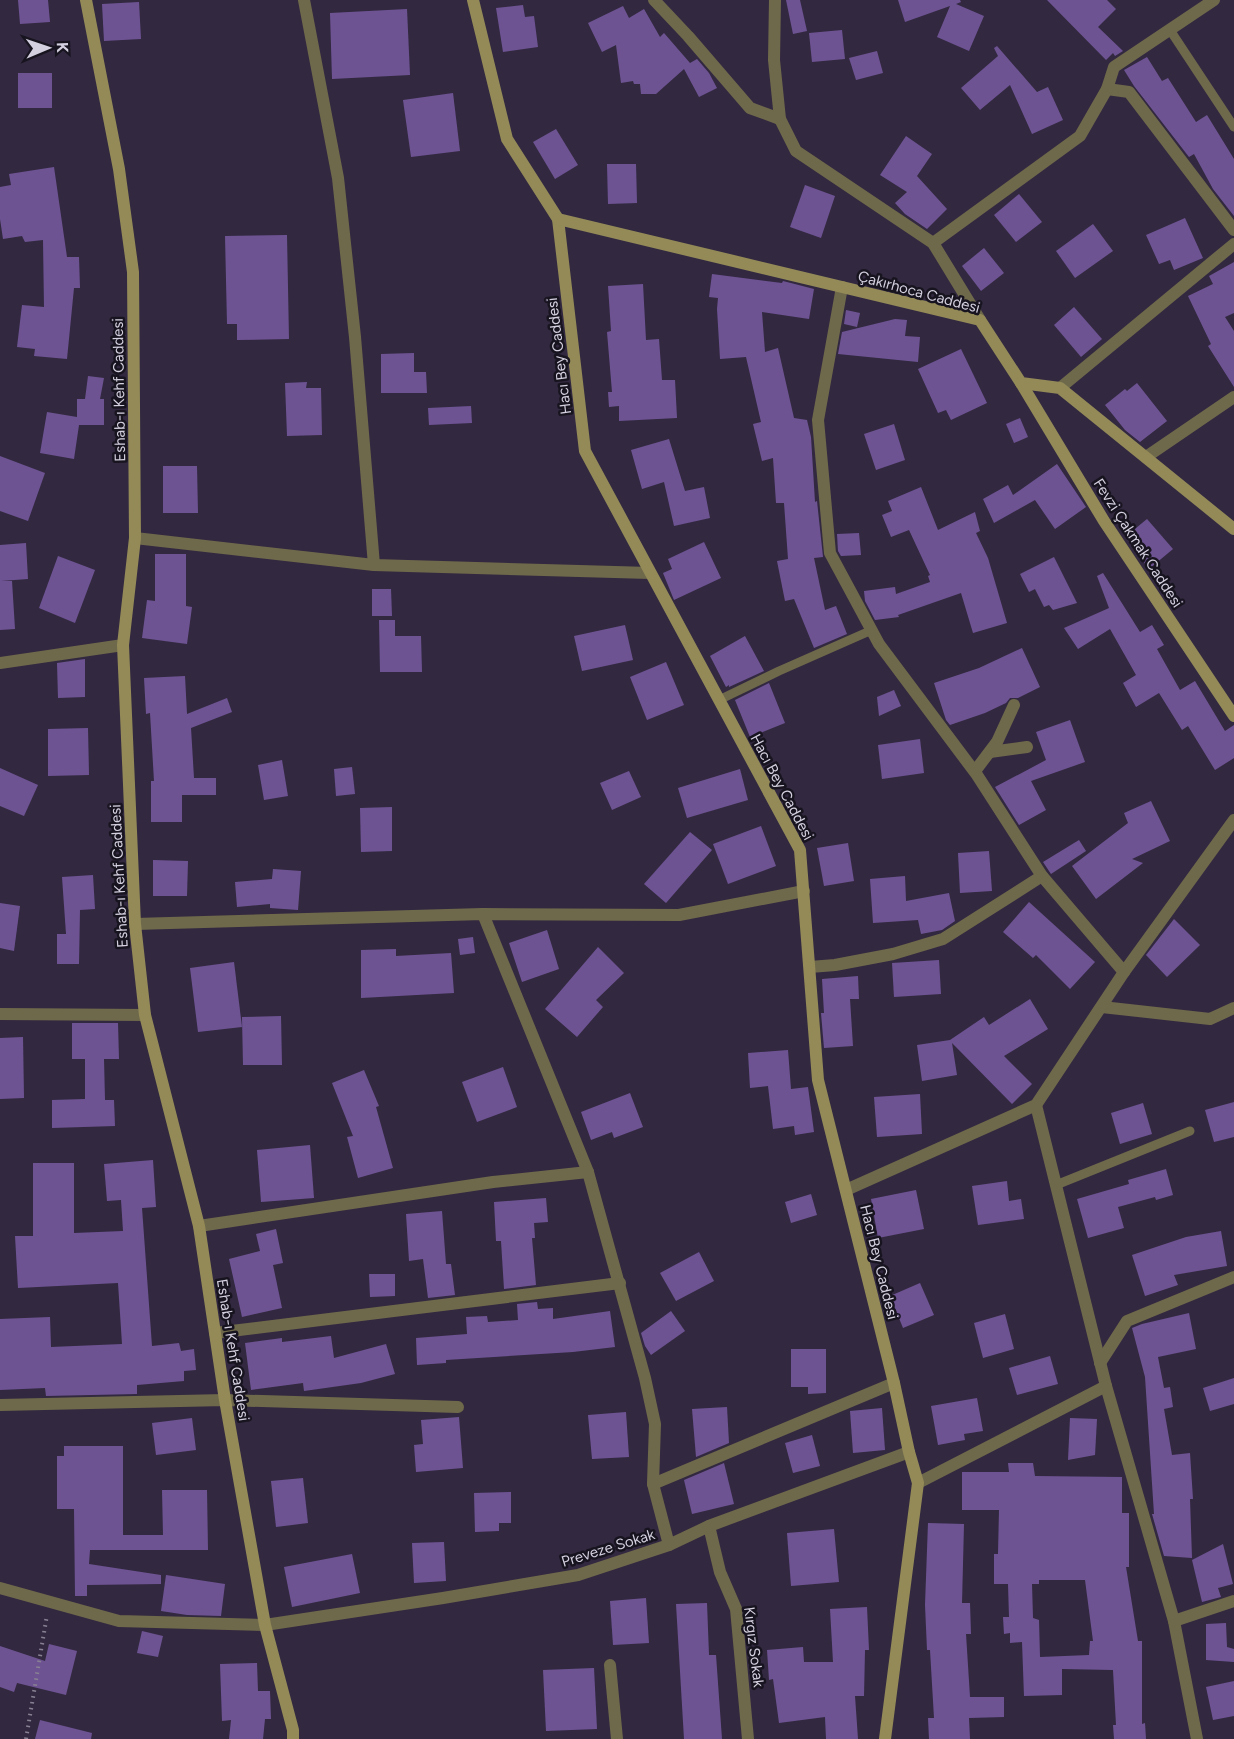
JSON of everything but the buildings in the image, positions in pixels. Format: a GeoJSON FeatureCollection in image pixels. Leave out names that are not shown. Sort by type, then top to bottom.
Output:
{"type":"FeatureCollection","features":[{"type":"Feature","properties":{"kind":"street","name":"Eshab-ı Kehf Caddesi"},"geometry":{"type":"LineString","coordinates":[[86,0],[119,169],[133,272],[135,538],[123,645],[135,924],[145,1016],[199,1226],[225,1400],[265,1624],[293,1730],[293,1739]]}},
{"type":"Feature","properties":{"kind":"street"},"geometry":{"type":"LineString","coordinates":[[304,0],[338,178],[355,337],[374,565]]}},
{"type":"Feature","properties":{"kind":"street","name":"Hacı Bey Caddesi"},"geometry":{"type":"LineString","coordinates":[[473,0],[507,139],[558,219],[585,451],[800,850],[818,1080],[918,1483],[885,1739]]}},
{"type":"Feature","properties":{"kind":"street"},"geometry":{"type":"LineString","coordinates":[[654,0],[750,108],[780,119]]}},
{"type":"Feature","properties":{"kind":"street"},"geometry":{"type":"LineString","coordinates":[[775,0],[774,60],[780,119],[796,151],[933,243],[980,321]]}},
{"type":"Feature","properties":{"kind":"street"},"geometry":{"type":"LineString","coordinates":[[933,243],[1080,135],[1107,89],[1114,67],[1214,0]]}},
{"type":"Feature","properties":{"kind":"street"},"geometry":{"type":"LineString","coordinates":[[1107,89],[1130,92],[1234,230]]}},
{"type":"Feature","properties":{"kind":"street","name":"Çakırhoca Caddesi"},"geometry":{"type":"LineString","coordinates":[[558,219],[980,321],[1021,383]]}},
{"type":"Feature","properties":{"kind":"street"},"geometry":{"type":"LineString","coordinates":[[1060,388],[1234,244]]}},
{"type":"Feature","properties":{"kind":"street"},"geometry":{"type":"LineString","coordinates":[[842,287],[818,420],[830,554],[879,644],[975,771],[1042,876],[1124,972]]}},
{"type":"Feature","properties":{"kind":"street"},"geometry":{"type":"LineString","coordinates":[[1021,383],[1060,388],[1234,529]]}},
{"type":"Feature","properties":{"kind":"street","name":"Fevzi Çakmak Caddesi"},"geometry":{"type":"LineString","coordinates":[[1021,383],[1104,521],[1234,716]]}},
{"type":"Feature","properties":{"kind":"street"},"geometry":{"type":"LineString","coordinates":[[1146,457],[1234,397]]}},
{"type":"Feature","properties":{"kind":"street"},"geometry":{"type":"LineString","coordinates":[[135,538],[374,565],[650,573]]}},
{"type":"Feature","properties":{"kind":"street"},"geometry":{"type":"LineString","coordinates":[[0,663],[123,645]]}},
{"type":"Feature","properties":{"kind":"street"},"geometry":{"type":"LineString","coordinates":[[975,771],[997,742],[1014,705]]}},
{"type":"Feature","properties":{"kind":"street"},"geometry":{"type":"LineString","coordinates":[[990,752],[1027,747]]}},
{"type":"Feature","properties":{"kind":"street"},"geometry":{"type":"LineString","coordinates":[[846,1190],[1036,1106],[1124,972],[1234,820]]}},
{"type":"Feature","properties":{"kind":"street"},"geometry":{"type":"LineString","coordinates":[[810,967],[835,965],[893,954],[943,939],[1042,876]]}},
{"type":"Feature","properties":{"kind":"street"},"geometry":{"type":"LineString","coordinates":[[135,924],[483,914],[679,915],[804,891]]}},
{"type":"Feature","properties":{"kind":"street"},"geometry":{"type":"LineString","coordinates":[[483,914],[588,1172],[620,1283],[655,1424],[653,1484],[669,1545]]}},
{"type":"Feature","properties":{"kind":"street"},"geometry":{"type":"LineString","coordinates":[[1102,1007],[1210,1019],[1234,1008]]}},
{"type":"Feature","properties":{"kind":"street"},"geometry":{"type":"LineString","coordinates":[[0,1014],[145,1016]]}},
{"type":"Feature","properties":{"kind":"street"},"geometry":{"type":"LineString","coordinates":[[1036,1106],[1106,1386],[1174,1621],[1197,1739]]}},
{"type":"Feature","properties":{"kind":"street"},"geometry":{"type":"LineString","coordinates":[[199,1226],[494,1182],[588,1172]]}},
{"type":"Feature","properties":{"kind":"street"},"geometry":{"type":"LineString","coordinates":[[1100,1363],[1126,1321],[1234,1277]]}},
{"type":"Feature","properties":{"kind":"street"},"geometry":{"type":"LineString","coordinates":[[215,1333],[620,1283]]}},
{"type":"Feature","properties":{"kind":"street"},"geometry":{"type":"LineString","coordinates":[[653,1484],[894,1383]]}},
{"type":"Feature","properties":{"kind":"street"},"geometry":{"type":"LineString","coordinates":[[918,1483],[1106,1386]]}},
{"type":"Feature","properties":{"kind":"street"},"geometry":{"type":"LineString","coordinates":[[0,1405],[225,1400],[458,1407]]}},
{"type":"Feature","properties":{"kind":"street","name":"Preveze Sokak"},"geometry":{"type":"LineString","coordinates":[[0,1588],[119,1621],[265,1624],[578,1575],[669,1545],[709,1526],[909,1452]]}},
{"type":"Feature","properties":{"kind":"street","name":"Kırgız Sokak"},"geometry":{"type":"LineString","coordinates":[[709,1526],[720,1572],[736,1609],[748,1739]]}},
{"type":"Feature","properties":{"kind":"street"},"geometry":{"type":"LineString","coordinates":[[1174,1621],[1234,1601]]}},
{"type":"Feature","properties":{"kind":"street"},"geometry":{"type":"LineString","coordinates":[[610,1665],[617,1739]]}},
{"type":"Feature","properties":{"kind":"lane"},"geometry":{"type":"LineString","coordinates":[[1170,30],[1234,127]]}},
{"type":"Feature","properties":{"kind":"lane"},"geometry":{"type":"LineString","coordinates":[[719,700],[872,630]]}},
{"type":"Feature","properties":{"kind":"lane"},"geometry":{"type":"LineString","coordinates":[[1056,1185],[1190,1131]]}},
{"type":"Feature","properties":{"kind":"path"},"geometry":{"type":"LineString","coordinates":[[26,1739],[50,1602]]}}]}
